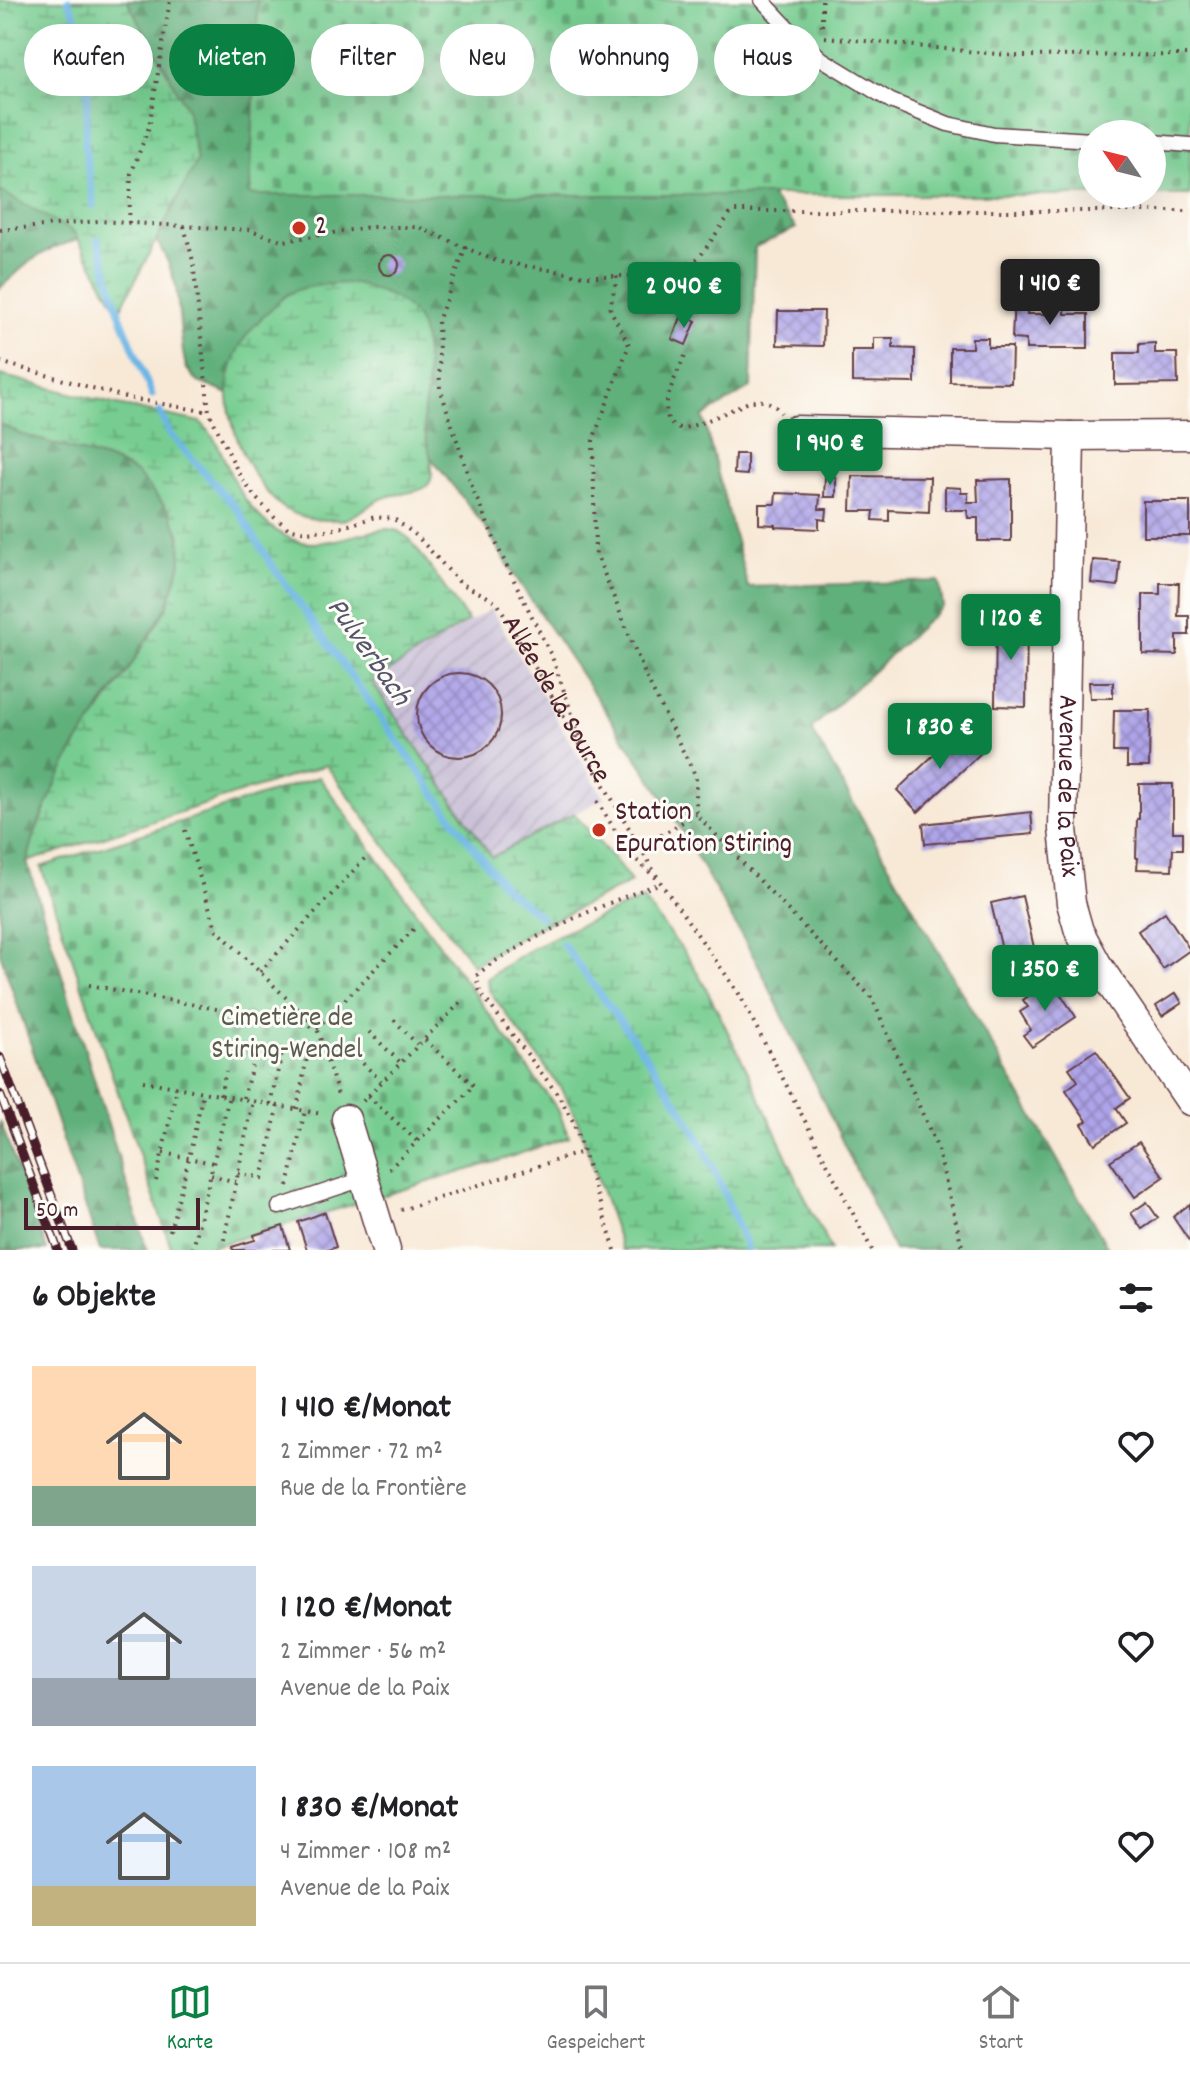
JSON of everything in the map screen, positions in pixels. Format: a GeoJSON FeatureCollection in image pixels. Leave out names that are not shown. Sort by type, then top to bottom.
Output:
{"type":"FeatureCollection","features":[{"type":"Feature","properties":{"kind":"street"},"geometry":{"type":"LineString","coordinates":[[796,430],[1070,436],[1190,435]]}},
{"type":"Feature","properties":{"kind":"street","name":"Avenue de la Paix"},"geometry":{"type":"LineString","coordinates":[[1070,436],[1063,829],[1071,903],[1079,931],[1097,964],[1190,1101]]}},
{"type":"Feature","properties":{"kind":"street"},"geometry":{"type":"LineString","coordinates":[[346,1119],[386,1250]]}},
{"type":"Feature","properties":{"kind":"lane"},"geometry":{"type":"LineString","coordinates":[[762,0],[822,59],[891,101],[948,124],[994,134],[1078,139]]}},
{"type":"Feature","properties":{"kind":"lane"},"geometry":{"type":"LineString","coordinates":[[1166,143],[1190,145]]}},
{"type":"Feature","properties":{"kind":"lane"},"geometry":{"type":"LineString","coordinates":[[281,1206],[367,1190]]}},
{"type":"Feature","properties":{"kind":"path"},"geometry":{"type":"LineString","coordinates":[[129,223],[131,174],[149,127],[170,0]]}},
{"type":"Feature","properties":{"kind":"path"},"geometry":{"type":"LineString","coordinates":[[822,0],[822,59]]}},
{"type":"Feature","properties":{"kind":"path"},"geometry":{"type":"LineString","coordinates":[[822,36],[1017,56],[1190,55]]}},
{"type":"Feature","properties":{"kind":"path"},"geometry":{"type":"LineString","coordinates":[[0,230],[98,221],[250,230],[284,241],[369,227],[418,227],[496,261],[585,276],[665,276],[699,258],[732,211],[1190,211]]}},
{"type":"Feature","properties":{"kind":"path"},"geometry":{"type":"LineString","coordinates":[[0,362],[128,398],[209,412],[193,261],[184,226]]}},
{"type":"Feature","properties":{"kind":"path"},"geometry":{"type":"LineString","coordinates":[[466,247],[438,321],[440,388],[473,490],[552,657],[588,758]]}},
{"type":"Feature","properties":{"kind":"path"},"geometry":{"type":"LineString","coordinates":[[617,276],[610,309],[629,345],[593,440],[595,551],[647,679],[696,777],[696,814],[872,998],[937,1147],[963,1250]]}},
{"type":"Feature","properties":{"kind":"path"},"geometry":{"type":"LineString","coordinates":[[685,356],[667,398],[667,418],[673,425],[681,428],[693,425],[751,401],[761,400],[775,405],[789,426],[796,430]]}},
{"type":"Feature","properties":{"kind":"path","name":"Allée de la Source"},"geometry":{"type":"LineString","coordinates":[[209,412],[240,476],[274,517],[288,528],[321,531],[375,517],[394,519],[417,536],[460,583],[498,604],[661,883],[738,992],[872,1250]]}},
{"type":"Feature","properties":{"kind":"path","name":"Allée de la Source"},"geometry":{"type":"LineString","coordinates":[[597,801],[629,853],[661,883]]}},
{"type":"Feature","properties":{"kind":"path"},"geometry":{"type":"LineString","coordinates":[[640,848],[696,814]]}},
{"type":"Feature","properties":{"kind":"path"},"geometry":{"type":"LineString","coordinates":[[185,830],[216,929],[317,1028],[346,1119]]}},
{"type":"Feature","properties":{"kind":"path"},"geometry":{"type":"LineString","coordinates":[[260,972],[366,857]]}},
{"type":"Feature","properties":{"kind":"path"},"geometry":{"type":"LineString","coordinates":[[615,1250],[573,1121],[559,1096],[480,992],[476,976],[486,966],[563,923],[661,883]]}},
{"type":"Feature","properties":{"kind":"path"},"geometry":{"type":"LineString","coordinates":[[317,1028],[415,928]]}},
{"type":"Feature","properties":{"kind":"path"},"geometry":{"type":"LineString","coordinates":[[89,985],[317,1028]]}},
{"type":"Feature","properties":{"kind":"path"},"geometry":{"type":"LineString","coordinates":[[346,1119],[463,1000]]}},
{"type":"Feature","properties":{"kind":"path"},"geometry":{"type":"LineString","coordinates":[[394,1020],[418,1045]]}},
{"type":"Feature","properties":{"kind":"path"},"geometry":{"type":"LineString","coordinates":[[369,1032],[401,1063]]}},
{"type":"Feature","properties":{"kind":"path"},"geometry":{"type":"LineString","coordinates":[[367,1190],[474,1086],[424,1039]]}},
{"type":"Feature","properties":{"kind":"path"},"geometry":{"type":"LineString","coordinates":[[340,1041],[382,1082]]}},
{"type":"Feature","properties":{"kind":"path"},"geometry":{"type":"LineString","coordinates":[[297,1109],[308,1052]]}},
{"type":"Feature","properties":{"kind":"path"},"geometry":{"type":"LineString","coordinates":[[270,1104],[282,1053]]}},
{"type":"Feature","properties":{"kind":"path"},"geometry":{"type":"LineString","coordinates":[[243,1099],[252,1066]]}},
{"type":"Feature","properties":{"kind":"path"},"geometry":{"type":"LineString","coordinates":[[220,1095],[226,1071]]}},
{"type":"Feature","properties":{"kind":"path"},"geometry":{"type":"LineString","coordinates":[[143,1081],[346,1119]]}},
{"type":"Feature","properties":{"kind":"path"},"geometry":{"type":"LineString","coordinates":[[156,1181],[177,1087]]}},
{"type":"Feature","properties":{"kind":"path"},"geometry":{"type":"LineString","coordinates":[[170,1231],[203,1092]]}},
{"type":"Feature","properties":{"kind":"path"},"geometry":{"type":"LineString","coordinates":[[193,1249],[229,1096]]}},
{"type":"Feature","properties":{"kind":"path"},"geometry":{"type":"LineString","coordinates":[[368,1096],[417,1141]]}},
{"type":"Feature","properties":{"kind":"path"},"geometry":{"type":"LineString","coordinates":[[224,1240],[253,1101]]}},
{"type":"Feature","properties":{"kind":"path"},"geometry":{"type":"LineString","coordinates":[[238,1173],[262,1178],[278,1105]]}},
{"type":"Feature","properties":{"kind":"path"},"geometry":{"type":"LineString","coordinates":[[281,1206],[305,1110]]}},
{"type":"Feature","properties":{"kind":"path"},"geometry":{"type":"LineString","coordinates":[[400,1211],[582,1152]]}},
{"type":"Feature","properties":{"kind":"path"},"geometry":{"type":"LineString","coordinates":[[163,1153],[213,1163]]}},
{"type":"Feature","properties":{"kind":"path"},"geometry":{"type":"LineString","coordinates":[[210,1175],[236,1182]]}},
{"type":"Feature","properties":{"kind":"shaded area"},"geometry":{"type":"Polygon","coordinates":[[[491,609],[604,798],[492,857],[372,681],[491,609]]]}},
{"type":"Feature","properties":{"kind":"green space"},"geometry":{"type":"Polygon","coordinates":[[[0,0],[258,0],[257,24],[169,24],[169,96],[254,96],[250,195],[770,195],[796,228],[755,247],[751,387],[703,417],[748,587],[939,581],[943,606],[811,729],[1109,1250],[894,1250],[759,966],[659,791],[486,528],[424,449],[236,397],[198,382],[186,368],[176,286],[157,241],[130,233],[95,233],[51,249],[29,262],[0,288],[0,0]]]}},
{"type":"Feature","properties":{"kind":"green space"},"geometry":{"type":"Polygon","coordinates":[[[0,0],[127,0],[140,24],[24,24],[24,96],[153,96],[153,47],[169,76],[169,96],[180,96],[187,108],[197,161],[119,312],[74,232],[0,191],[0,0]]]}},
{"type":"Feature","properties":{"kind":"green space"},"geometry":{"type":"Polygon","coordinates":[[[258,0],[1190,0],[1190,195],[1166,195],[1166,120],[1078,120],[1078,195],[250,195],[254,96],[295,96],[295,24],[257,24],[258,0]]]}},
{"type":"Feature","properties":{"kind":"green space"},"geometry":{"type":"Polygon","coordinates":[[[354,283],[400,301],[419,323],[426,355],[424,420],[432,475],[424,488],[383,498],[346,519],[312,519],[287,510],[274,500],[251,469],[230,411],[229,376],[244,339],[286,296],[312,286],[354,283]]]}},
{"type":"Feature","properties":{"kind":"green space"},"geometry":{"type":"Polygon","coordinates":[[[0,375],[117,405],[200,422],[215,440],[231,475],[254,510],[275,530],[300,542],[333,541],[388,529],[410,539],[468,621],[372,682],[492,857],[574,813],[631,882],[523,935],[473,965],[326,765],[27,862],[35,833],[58,779],[79,740],[126,674],[167,607],[181,563],[180,535],[169,511],[137,473],[113,461],[20,434],[0,424],[0,375]]]}},
{"type":"Feature","properties":{"kind":"green space"},"geometry":{"type":"Polygon","coordinates":[[[0,424],[21,434],[113,461],[137,473],[169,511],[180,535],[181,563],[167,607],[126,674],[102,705],[44,810],[27,862],[147,1250],[100,1250],[0,953],[0,424]]]}},
{"type":"Feature","properties":{"kind":"green space","name":"Cimetière de Stiring-Wendel"},"geometry":{"type":"Polygon","coordinates":[[[319,777],[558,1110],[569,1137],[201,1250],[172,1250],[41,867],[319,777]]]}},
{"type":"Feature","properties":{"kind":"green space"},"geometry":{"type":"Polygon","coordinates":[[[643,899],[690,960],[708,992],[831,1250],[622,1250],[577,1119],[563,1091],[488,989],[487,979],[542,943],[643,899]]]}},
{"type":"Feature","properties":{"kind":"green space"},"geometry":{"type":"Polygon","coordinates":[[[0,1121],[47,1250],[0,1250],[0,1121]]]}},
{"type":"Feature","properties":{"kind":"building"},"geometry":{"type":"Polygon","coordinates":[[[389,255],[396,258],[399,265],[396,272],[389,275],[382,272],[379,265],[382,258],[389,255]]]}},
{"type":"Feature","properties":{"kind":"building"},"geometry":{"type":"Polygon","coordinates":[[[1051,296],[1065,296],[1065,314],[1088,314],[1088,349],[1026,349],[1026,340],[1012,339],[1014,297],[1028,297],[1027,314],[1051,314],[1051,296]]]}},
{"type":"Feature","properties":{"kind":"building"},"geometry":{"type":"Polygon","coordinates":[[[778,311],[824,311],[823,346],[777,345],[778,311]]]}},
{"type":"Feature","properties":{"kind":"building"},"geometry":{"type":"Polygon","coordinates":[[[682,315],[696,321],[686,345],[672,339],[682,315]]]}},
{"type":"Feature","properties":{"kind":"building"},"geometry":{"type":"Polygon","coordinates":[[[874,338],[893,338],[893,348],[915,349],[915,383],[852,382],[852,350],[874,350],[874,338]]]}},
{"type":"Feature","properties":{"kind":"building"},"geometry":{"type":"Polygon","coordinates":[[[972,338],[988,338],[988,347],[1012,347],[1011,383],[950,382],[950,348],[972,348],[972,338]]]}},
{"type":"Feature","properties":{"kind":"building"},"geometry":{"type":"Polygon","coordinates":[[[1155,343],[1155,353],[1177,353],[1178,384],[1115,385],[1115,353],[1139,353],[1139,344],[1155,343]]]}},
{"type":"Feature","properties":{"kind":"building"},"geometry":{"type":"Polygon","coordinates":[[[735,454],[747,454],[747,475],[734,474],[735,454]]]}},
{"type":"Feature","properties":{"kind":"building"},"geometry":{"type":"Polygon","coordinates":[[[852,476],[930,477],[929,512],[889,510],[889,521],[873,520],[874,511],[851,511],[852,476]]]}},
{"type":"Feature","properties":{"kind":"building"},"geometry":{"type":"Polygon","coordinates":[[[825,477],[836,477],[836,497],[824,497],[825,477]]]}},
{"type":"Feature","properties":{"kind":"building"},"geometry":{"type":"Polygon","coordinates":[[[1011,479],[1011,541],[978,541],[978,518],[968,518],[967,510],[945,510],[945,487],[961,488],[961,493],[968,493],[968,502],[978,502],[977,480],[1011,479]]]}},
{"type":"Feature","properties":{"kind":"building"},"geometry":{"type":"Polygon","coordinates":[[[776,493],[820,495],[819,509],[827,509],[826,520],[819,519],[819,529],[759,524],[759,504],[775,504],[776,493]]]}},
{"type":"Feature","properties":{"kind":"building"},"geometry":{"type":"Polygon","coordinates":[[[1143,501],[1190,501],[1190,536],[1143,536],[1143,501]]]}},
{"type":"Feature","properties":{"kind":"building"},"geometry":{"type":"Polygon","coordinates":[[[1093,560],[1120,562],[1118,586],[1091,583],[1093,560]]]}},
{"type":"Feature","properties":{"kind":"building"},"geometry":{"type":"Polygon","coordinates":[[[1160,583],[1179,583],[1178,616],[1189,616],[1189,635],[1177,635],[1177,655],[1143,654],[1143,594],[1160,594],[1160,583]]]}},
{"type":"Feature","properties":{"kind":"building"},"geometry":{"type":"Polygon","coordinates":[[[996,618],[1027,618],[1026,707],[995,706],[996,618]]]}},
{"type":"Feature","properties":{"kind":"building"},"geometry":{"type":"Polygon","coordinates":[[[451,673],[467,673],[483,680],[494,691],[501,715],[498,731],[489,745],[467,757],[451,757],[435,750],[424,739],[417,723],[417,707],[424,691],[435,680],[451,673]]]}},
{"type":"Feature","properties":{"kind":"building"},"geometry":{"type":"Polygon","coordinates":[[[1089,682],[1113,682],[1113,698],[1090,698],[1089,682]]]}},
{"type":"Feature","properties":{"kind":"building"},"geometry":{"type":"Polygon","coordinates":[[[1114,710],[1150,710],[1149,767],[1127,767],[1127,752],[1113,752],[1114,710]]]}},
{"type":"Feature","properties":{"kind":"building"},"geometry":{"type":"Polygon","coordinates":[[[961,729],[982,752],[918,812],[897,790],[961,729]]]}},
{"type":"Feature","properties":{"kind":"building"},"geometry":{"type":"Polygon","coordinates":[[[1139,784],[1173,784],[1173,832],[1183,832],[1183,849],[1173,849],[1172,870],[1137,869],[1139,784]]]}},
{"type":"Feature","properties":{"kind":"building"},"geometry":{"type":"Polygon","coordinates":[[[1031,812],[1033,834],[925,844],[923,824],[1031,812]]]}},
{"type":"Feature","properties":{"kind":"building"},"geometry":{"type":"Polygon","coordinates":[[[1022,896],[1036,956],[1005,963],[991,903],[1022,896]]]}},
{"type":"Feature","properties":{"kind":"building"},"geometry":{"type":"Polygon","coordinates":[[[1165,912],[1190,950],[1163,969],[1138,931],[1165,912]]]}},
{"type":"Feature","properties":{"kind":"building"},"geometry":{"type":"Polygon","coordinates":[[[1051,980],[1076,1017],[1032,1047],[1023,1035],[1031,1030],[1020,1012],[1028,1007],[1023,1000],[1051,980]]]}},
{"type":"Feature","properties":{"kind":"building"},"geometry":{"type":"Polygon","coordinates":[[[1176,993],[1182,1003],[1162,1016],[1156,1006],[1176,993]]]}},
{"type":"Feature","properties":{"kind":"building"},"geometry":{"type":"Polygon","coordinates":[[[1096,1050],[1130,1098],[1116,1108],[1126,1123],[1095,1144],[1082,1124],[1087,1121],[1066,1090],[1078,1081],[1069,1068],[1096,1050]]]}},
{"type":"Feature","properties":{"kind":"building"},"geometry":{"type":"Polygon","coordinates":[[[1139,1142],[1164,1177],[1135,1197],[1110,1161],[1139,1142]]]}},
{"type":"Feature","properties":{"kind":"building"},"geometry":{"type":"Polygon","coordinates":[[[1147,1202],[1158,1218],[1142,1229],[1131,1213],[1147,1202]]]}},
{"type":"Feature","properties":{"kind":"building"},"geometry":{"type":"Polygon","coordinates":[[[1190,1204],[1190,1242],[1173,1217],[1190,1204]]]}},
{"type":"Feature","properties":{"kind":"building"},"geometry":{"type":"Polygon","coordinates":[[[325,1212],[336,1247],[307,1250],[298,1222],[325,1212]]]}},
{"type":"Feature","properties":{"kind":"building"},"geometry":{"type":"Polygon","coordinates":[[[283,1226],[290,1250],[233,1250],[232,1247],[255,1240],[254,1235],[283,1226]]]}},
{"type":"Feature","properties":{"kind":"waterway","name":"Pulverbach"},"geometry":{"type":"LineString","coordinates":[[68,0],[90,49],[85,148],[94,206]]}},
{"type":"Feature","properties":{"kind":"waterway","name":"Pulverbach"},"geometry":{"type":"LineString","coordinates":[[98,239],[119,312],[152,395]]}},
{"type":"Feature","properties":{"kind":"waterway","name":"Pulverbach"},"geometry":{"type":"LineString","coordinates":[[160,412],[169,433],[237,509],[271,564],[468,840],[506,889],[541,917]]}},
{"type":"Feature","properties":{"kind":"waterway","name":"Pulverbach"},"geometry":{"type":"LineString","coordinates":[[563,944],[644,1054],[690,1123],[714,1169],[748,1250]]}},
{"type":"Feature","properties":{"kind":"railway"},"geometry":{"type":"LineString","coordinates":[[0,1057],[72,1250]]}},
{"type":"Feature","properties":{"kind":"railway"},"geometry":{"type":"LineString","coordinates":[[0,1094],[58,1250]]}},
{"type":"Feature","properties":{"kind":"place","name":"2"},"geometry":{"type":"Point","coordinates":[299,228]}},
{"type":"Feature","properties":{"kind":"place","name":"Station Epuration Stiring"},"geometry":{"type":"Point","coordinates":[599,830]}}]}
